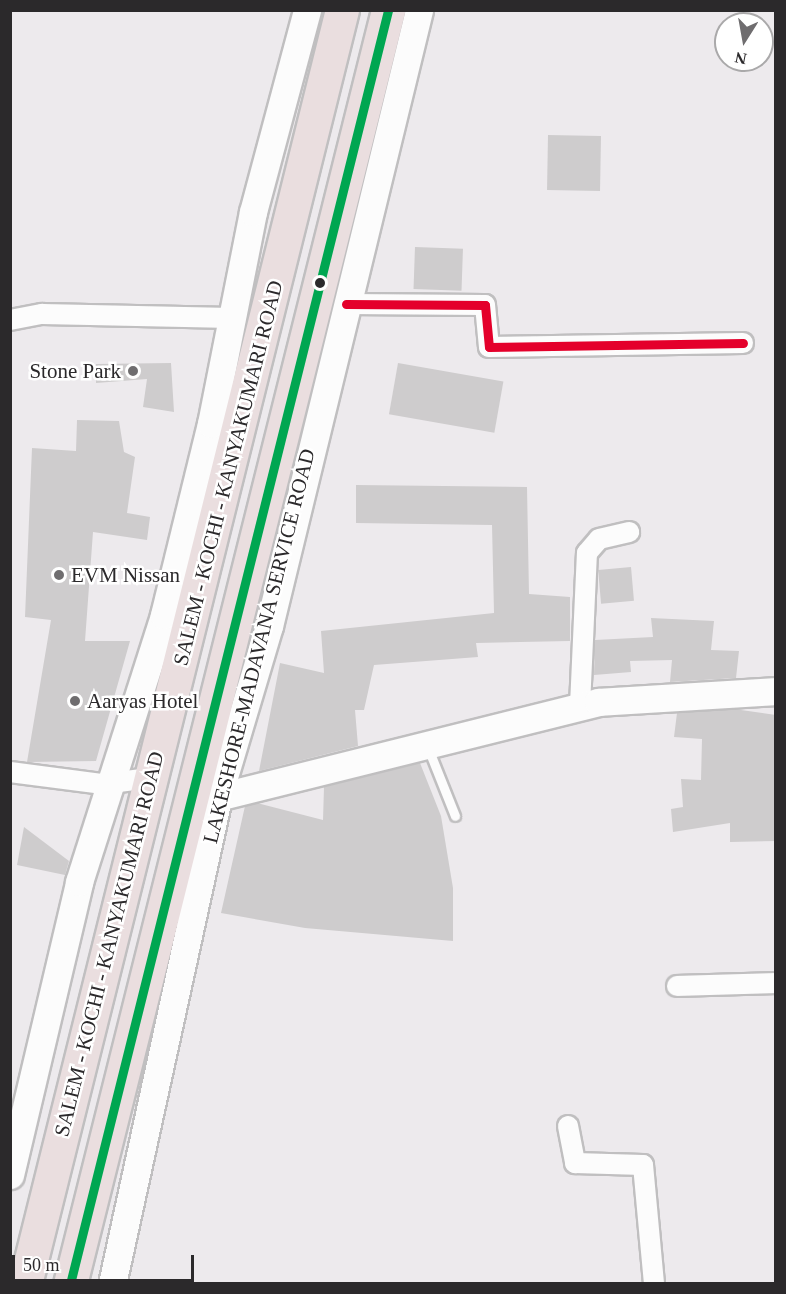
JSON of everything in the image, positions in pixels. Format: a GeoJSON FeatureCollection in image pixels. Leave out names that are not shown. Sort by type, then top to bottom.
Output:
{"type":"FeatureCollection","features":[{"type":"Feature","properties":{"kind":"highway","name":"SALEM - KOCHI - KANYAKUMARI ROAD"},"geometry":{"type":"LineString","coordinates":[[25,1284],[342,10]]}},
{"type":"Feature","properties":{"kind":"highway","name":"SALEM - KOCHI - KANYAKUMARI ROAD"},"geometry":{"type":"LineString","coordinates":[[70,1284],[344,254],[388,10]]}},
{"type":"Feature","properties":{"kind":"street"},"geometry":{"type":"LineString","coordinates":[[10,1175],[80,882],[115,783],[164,615],[232,318],[253,212],[307,10]]}},
{"type":"Feature","properties":{"kind":"street","name":"LAKESHORE-MADAVANA SERVICE ROAD"},"geometry":{"type":"LineString","coordinates":[[112,1284],[218,797],[269,626],[346,304],[344,254],[419,10]]}},
{"type":"Feature","properties":{"kind":"street"},"geometry":{"type":"LineString","coordinates":[[346,304],[484,305],[489,347],[743,343]]}},
{"type":"Feature","properties":{"kind":"street"},"geometry":{"type":"LineString","coordinates":[[10,320],[42,314],[232,318]]}},
{"type":"Feature","properties":{"kind":"street"},"geometry":{"type":"LineString","coordinates":[[580,706],[587,553],[598,539],[629,532]]}},
{"type":"Feature","properties":{"kind":"street"},"geometry":{"type":"LineString","coordinates":[[218,797],[580,706],[776,691]]}},
{"type":"Feature","properties":{"kind":"street"},"geometry":{"type":"LineString","coordinates":[[10,772],[115,783],[150,778]]}},
{"type":"Feature","properties":{"kind":"street"},"geometry":{"type":"LineString","coordinates":[[677,986],[776,983]]}},
{"type":"Feature","properties":{"kind":"street"},"geometry":{"type":"LineString","coordinates":[[568,1126],[574,1163],[643,1165],[654,1284]]}},
{"type":"Feature","properties":{"kind":"lane"},"geometry":{"type":"LineString","coordinates":[[426,743],[455,816]]}},
{"type":"Feature","properties":{"kind":"building"},"geometry":{"type":"Polygon","coordinates":[[[548,135],[601,136],[600,191],[547,190],[548,135]]]}},
{"type":"Feature","properties":{"kind":"building"},"geometry":{"type":"Polygon","coordinates":[[[415,247],[463,249],[462,291],[414,289],[415,247]]]}},
{"type":"Feature","properties":{"kind":"building"},"geometry":{"type":"Polygon","coordinates":[[[171,363],[174,412],[143,407],[147,379],[96,383],[96,364],[171,363]]]}},
{"type":"Feature","properties":{"kind":"building"},"geometry":{"type":"Polygon","coordinates":[[[398,363],[503,382],[494,433],[389,414],[398,363]]]}},
{"type":"Feature","properties":{"kind":"building"},"geometry":{"type":"Polygon","coordinates":[[[77,420],[119,421],[124,452],[135,457],[127,513],[150,517],[147,540],[93,532],[85,641],[130,641],[96,761],[27,762],[51,620],[25,617],[32,448],[76,451],[77,420]]]}},
{"type":"Feature","properties":{"kind":"building"},"geometry":{"type":"Polygon","coordinates":[[[356,485],[527,487],[529,594],[570,597],[570,641],[476,643],[478,657],[374,665],[364,710],[355,710],[358,746],[259,771],[280,663],[324,673],[321,631],[494,613],[492,525],[356,523],[356,485]]]}},
{"type":"Feature","properties":{"kind":"building"},"geometry":{"type":"Polygon","coordinates":[[[631,567],[634,601],[601,604],[598,570],[631,567]]]}},
{"type":"Feature","properties":{"kind":"building"},"geometry":{"type":"Polygon","coordinates":[[[651,618],[714,621],[711,650],[739,651],[736,678],[670,682],[672,660],[630,661],[631,672],[594,675],[595,640],[653,637],[651,618]]]}},
{"type":"Feature","properties":{"kind":"building"},"geometry":{"type":"Polygon","coordinates":[[[734,709],[776,715],[776,841],[730,842],[730,823],[673,832],[671,809],[683,807],[681,779],[701,780],[702,739],[674,737],[677,713],[734,709]]]}},
{"type":"Feature","properties":{"kind":"building"},"geometry":{"type":"Polygon","coordinates":[[[420,763],[441,816],[453,888],[453,941],[305,928],[221,913],[245,806],[257,803],[323,820],[324,787],[420,763]]]}},
{"type":"Feature","properties":{"kind":"building"},"geometry":{"type":"Polygon","coordinates":[[[24,827],[69,861],[65,875],[17,865],[24,827]]]}},
{"type":"Feature","properties":{"kind":"transit line"},"geometry":{"type":"LineString","coordinates":[[70,1284],[388,10]]}},
{"type":"Feature","properties":{"kind":"transit line","name":"50"},"geometry":{"type":"LineString","coordinates":[[346,304],[485,305],[489,347],[743,343]]}},
{"type":"Feature","properties":{"kind":"place","name":"Stone Park"},"geometry":{"type":"Point","coordinates":[133,371]}},
{"type":"Feature","properties":{"kind":"place","name":"EVM Nissan"},"geometry":{"type":"Point","coordinates":[59,575]}},
{"type":"Feature","properties":{"kind":"place","name":"Aaryas Hotel"},"geometry":{"type":"Point","coordinates":[75,701]}}]}
